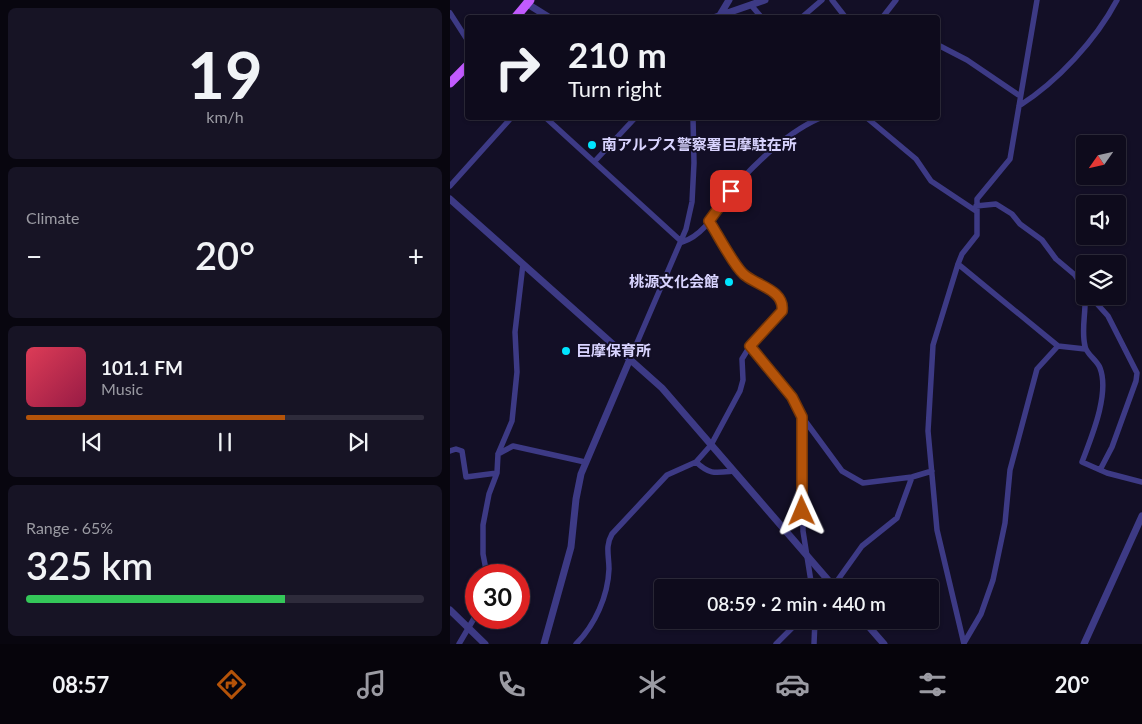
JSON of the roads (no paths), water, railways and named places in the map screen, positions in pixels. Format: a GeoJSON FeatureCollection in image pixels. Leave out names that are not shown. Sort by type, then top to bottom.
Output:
{"type":"FeatureCollection","features":[{"type":"Feature","properties":{"kind":"main road"},"geometry":{"type":"LineString","coordinates":[[516,15],[525,1]]}},
{"type":"Feature","properties":{"kind":"main road"},"geometry":{"type":"LineString","coordinates":[[450,82],[465,68]]}},
{"type":"Feature","properties":{"kind":"street"},"geometry":{"type":"LineString","coordinates":[[718,15],[729,0]]}},
{"type":"Feature","properties":{"kind":"street"},"geometry":{"type":"LineString","coordinates":[[723,15],[765,0]]}},
{"type":"Feature","properties":{"kind":"street"},"geometry":{"type":"LineString","coordinates":[[804,15],[822,0]]}},
{"type":"Feature","properties":{"kind":"street"},"geometry":{"type":"LineString","coordinates":[[832,0],[844,15]]}},
{"type":"Feature","properties":{"kind":"street"},"geometry":{"type":"LineString","coordinates":[[885,15],[896,0]]}},
{"type":"Feature","properties":{"kind":"street"},"geometry":{"type":"LineString","coordinates":[[964,644],[937,530],[928,431],[933,345],[958,264],[962,254],[977,234],[977,199],[1010,159],[1037,0]]}},
{"type":"Feature","properties":{"kind":"street"},"geometry":{"type":"LineString","coordinates":[[1019,106],[1054,81],[1074,58],[1117,0]]}},
{"type":"Feature","properties":{"kind":"street"},"geometry":{"type":"LineString","coordinates":[[525,1],[546,15]]}},
{"type":"Feature","properties":{"kind":"street"},"geometry":{"type":"LineString","coordinates":[[751,5],[759,15]]}},
{"type":"Feature","properties":{"kind":"street"},"geometry":{"type":"LineString","coordinates":[[450,13],[465,36]]}},
{"type":"Feature","properties":{"kind":"street"},"geometry":{"type":"LineString","coordinates":[[940,45],[967,60],[1020,96]]}},
{"type":"Feature","properties":{"kind":"street"},"geometry":{"type":"LineString","coordinates":[[450,186],[509,120]]}},
{"type":"Feature","properties":{"kind":"street"},"geometry":{"type":"LineString","coordinates":[[548,120],[682,242]]}},
{"type":"Feature","properties":{"kind":"street"},"geometry":{"type":"LineString","coordinates":[[595,161],[632,120]]}},
{"type":"Feature","properties":{"kind":"street"},"geometry":{"type":"LineString","coordinates":[[544,644],[565,574],[571,546],[578,486],[585,462],[652,305],[682,242],[692,202],[694,163],[692,120]]}},
{"type":"Feature","properties":{"kind":"street"},"geometry":{"type":"LineString","coordinates":[[682,242],[689,240],[709,221],[731,191],[755,167],[806,124],[815,120]]}},
{"type":"Feature","properties":{"kind":"street"},"geometry":{"type":"LineString","coordinates":[[869,120],[916,159],[931,181],[976,208],[996,204],[1012,214],[1020,224],[1042,240],[1056,259],[1076,277]]}},
{"type":"Feature","properties":{"kind":"street"},"geometry":{"type":"LineString","coordinates":[[450,200],[662,388],[826,579]]}},
{"type":"Feature","properties":{"kind":"street"},"geometry":{"type":"LineString","coordinates":[[576,644],[591,627],[603,598],[609,571],[607,542],[612,534],[667,475],[696,462],[711,445],[740,391],[743,380],[742,359],[750,346],[782,311],[783,304],[779,295],[743,275],[709,221]]}},
{"type":"Feature","properties":{"kind":"street"},"geometry":{"type":"LineString","coordinates":[[485,564],[483,525],[489,494],[497,473],[498,454],[512,421],[517,372],[515,332],[523,264]]}},
{"type":"Feature","properties":{"kind":"street"},"geometry":{"type":"LineString","coordinates":[[958,264],[1058,346],[1085,350]]}},
{"type":"Feature","properties":{"kind":"street"},"geometry":{"type":"LineString","coordinates":[[1085,305],[1085,324],[1082,330],[1085,350],[1100,368],[1103,393],[1097,420],[1082,462],[1100,470],[1142,482]]}},
{"type":"Feature","properties":{"kind":"street"},"geometry":{"type":"LineString","coordinates":[[1098,305],[1108,316],[1137,373],[1136,381],[1112,447],[1100,470]]}},
{"type":"Feature","properties":{"kind":"street"},"geometry":{"type":"LineString","coordinates":[[750,346],[792,397],[802,417],[842,471],[863,483],[912,477],[932,471]]}},
{"type":"Feature","properties":{"kind":"street"},"geometry":{"type":"LineString","coordinates":[[964,644],[981,614],[992,580],[1005,522],[1010,470],[1037,369],[1058,346]]}},
{"type":"Feature","properties":{"kind":"street"},"geometry":{"type":"LineString","coordinates":[[802,417],[804,472],[801,491],[806,555],[810,579]]}},
{"type":"Feature","properties":{"kind":"street"},"geometry":{"type":"LineString","coordinates":[[498,454],[513,446],[585,462]]}},
{"type":"Feature","properties":{"kind":"street"},"geometry":{"type":"LineString","coordinates":[[450,452],[456,449],[462,451],[466,477],[497,473]]}},
{"type":"Feature","properties":{"kind":"street"},"geometry":{"type":"LineString","coordinates":[[696,462],[706,471],[712,473],[734,471]]}},
{"type":"Feature","properties":{"kind":"street"},"geometry":{"type":"LineString","coordinates":[[839,579],[862,546],[897,518],[912,477]]}},
{"type":"Feature","properties":{"kind":"street"},"geometry":{"type":"LineString","coordinates":[[1084,644],[1142,516]]}},
{"type":"Feature","properties":{"kind":"street"},"geometry":{"type":"LineString","coordinates":[[450,610],[465,624]]}},
{"type":"Feature","properties":{"kind":"street"},"geometry":{"type":"LineString","coordinates":[[459,644],[467,629]]}},
{"type":"Feature","properties":{"kind":"street"},"geometry":{"type":"LineString","coordinates":[[470,629],[485,644]]}},
{"type":"Feature","properties":{"kind":"street"},"geometry":{"type":"LineString","coordinates":[[776,644],[791,629]]}},
{"type":"Feature","properties":{"kind":"street"},"geometry":{"type":"LineString","coordinates":[[814,644],[815,629]]}},
{"type":"Feature","properties":{"kind":"street"},"geometry":{"type":"LineString","coordinates":[[871,629],[884,644]]}},
{"type":"Feature","properties":{"kind":"place","name":"南アルプス警察署巨摩駐在所"},"geometry":{"type":"Point","coordinates":[592,145]}},
{"type":"Feature","properties":{"kind":"place","name":"桃源文化会館"},"geometry":{"type":"Point","coordinates":[729,282]}},
{"type":"Feature","properties":{"kind":"place","name":"巨摩保育所"},"geometry":{"type":"Point","coordinates":[566,351]}}]}
